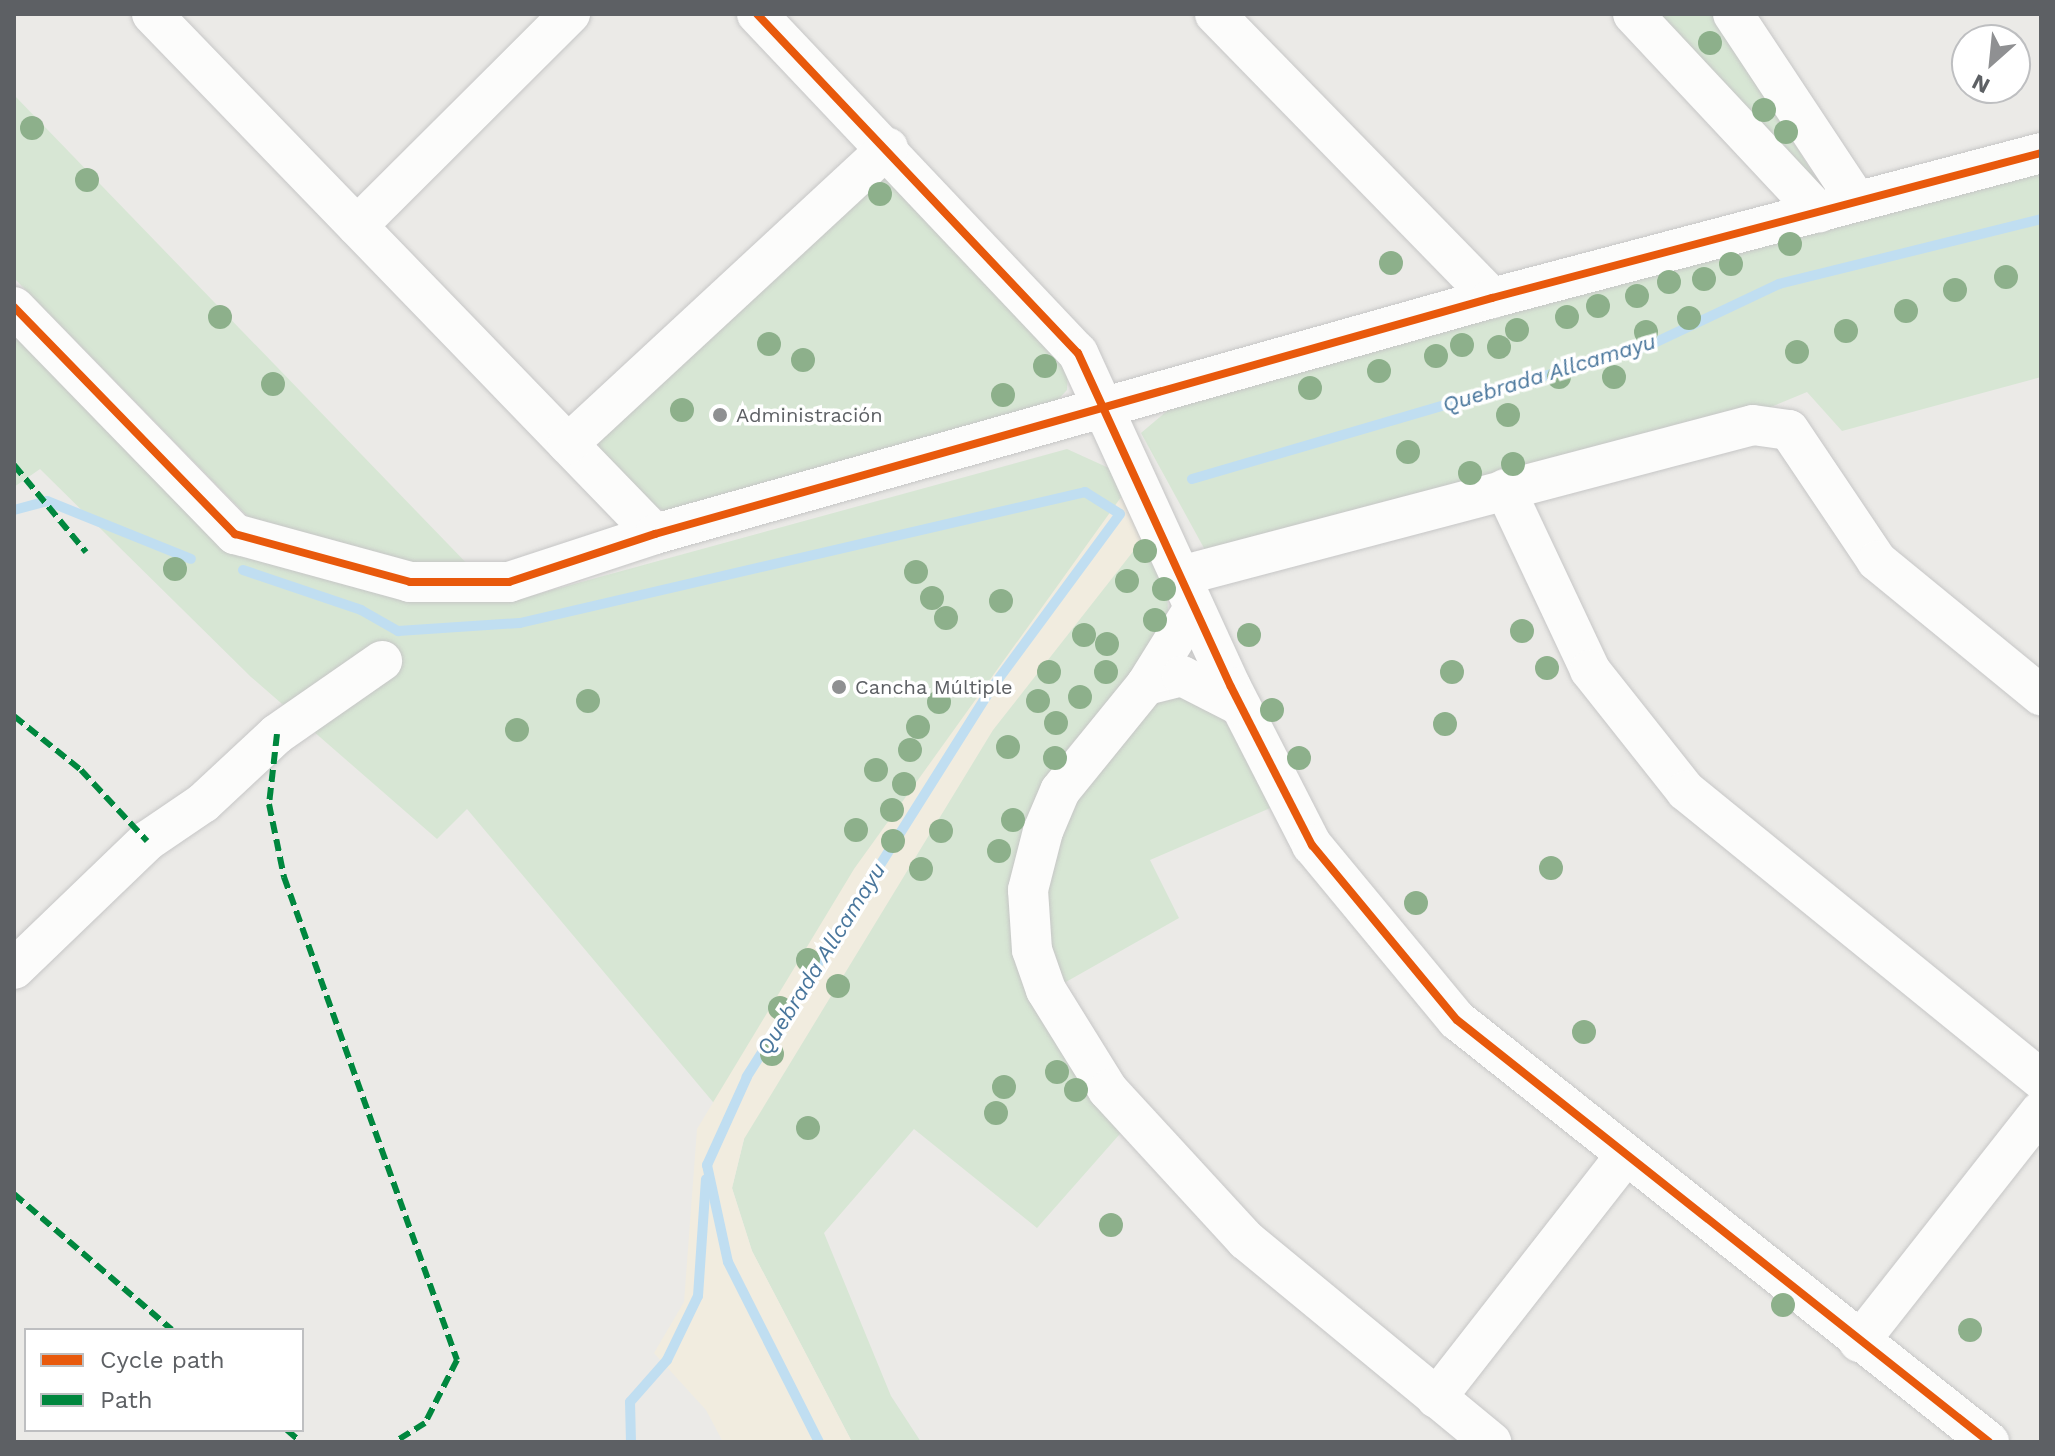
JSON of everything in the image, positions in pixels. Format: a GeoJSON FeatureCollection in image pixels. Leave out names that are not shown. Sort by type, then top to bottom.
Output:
{"type":"FeatureCollection","features":[{"type":"Feature","properties":{"kind":"street"},"geometry":{"type":"LineString","coordinates":[[152,14],[655,534]]}},
{"type":"Feature","properties":{"kind":"street"},"geometry":{"type":"LineString","coordinates":[[357,226],[570,14]]}},
{"type":"Feature","properties":{"kind":"street"},"geometry":{"type":"LineString","coordinates":[[757,14],[888,148],[1078,353],[1106,408],[1239,705],[1312,845],[1447,1009],[1623,1159],[1989,1442]]}},
{"type":"Feature","properties":{"kind":"street"},"geometry":{"type":"LineString","coordinates":[[1633,14],[1819,213]]}},
{"type":"Feature","properties":{"kind":"street"},"geometry":{"type":"LineString","coordinates":[[1733,14],[1857,201]]}},
{"type":"Feature","properties":{"kind":"street"},"geometry":{"type":"LineString","coordinates":[[1230,19],[1492,298]]}},
{"type":"Feature","properties":{"kind":"street"},"geometry":{"type":"LineString","coordinates":[[568,444],[888,148]]}},
{"type":"Feature","properties":{"kind":"street"},"geometry":{"type":"LineString","coordinates":[[14,307],[235,534],[410,582],[509,582],[655,534],[1492,298],[2041,153]]}},
{"type":"Feature","properties":{"kind":"street"},"geometry":{"type":"LineString","coordinates":[[1491,1442],[1246,1240],[1156,1146],[1108,1090],[1046,990],[1032,950],[1028,890],[1043,831],[1097,738],[1146,685],[1189,592],[1505,489],[1753,425],[1789,430],[1877,561],[2041,695]]}},
{"type":"Feature","properties":{"kind":"street"},"geometry":{"type":"LineString","coordinates":[[1505,489],[1590,670],[1686,791],[2041,1079]]}},
{"type":"Feature","properties":{"kind":"street"},"geometry":{"type":"LineString","coordinates":[[14,969],[147,841],[203,803],[277,734],[382,661]]}},
{"type":"Feature","properties":{"kind":"street"},"geometry":{"type":"LineString","coordinates":[[1146,685],[1182,676],[1239,705]]}},
{"type":"Feature","properties":{"kind":"street"},"geometry":{"type":"LineString","coordinates":[[1859,1342],[2041,1111]]}},
{"type":"Feature","properties":{"kind":"street"},"geometry":{"type":"LineString","coordinates":[[1436,1398],[1623,1159]]}},
{"type":"Feature","properties":{"kind":"green space"},"geometry":{"type":"Polygon","coordinates":[[[1644,14],[1715,14],[1823,190],[1644,14]]]}},
{"type":"Feature","properties":{"kind":"green space"},"geometry":{"type":"Polygon","coordinates":[[[14,95],[476,573],[406,572],[256,525],[14,278],[14,95]]]}},
{"type":"Feature","properties":{"kind":"green space"},"geometry":{"type":"Polygon","coordinates":[[[877,168],[1068,370],[1067,390],[1053,405],[674,515],[643,501],[599,456],[599,439],[877,168]]]}},
{"type":"Feature","properties":{"kind":"green space"},"geometry":{"type":"Polygon","coordinates":[[[2041,171],[2041,377],[1842,431],[1807,392],[1749,416],[1205,550],[1141,433],[1181,399],[2041,171]]]}},
{"type":"Feature","properties":{"kind":"green space"},"geometry":{"type":"Polygon","coordinates":[[[14,329],[191,513],[512,601],[1067,449],[1111,469],[1166,572],[1168,611],[1155,648],[1069,747],[1035,806],[1020,946],[1126,1127],[1037,1228],[914,1129],[824,1233],[891,1396],[921,1442],[852,1442],[752,1251],[732,1188],[744,1139],[467,809],[437,839],[251,677],[40,469],[14,487],[14,329]]]}},
{"type":"Feature","properties":{"kind":"green space"},"geometry":{"type":"Polygon","coordinates":[[[1154,693],[1187,694],[1222,716],[1277,805],[1150,860],[1179,918],[1057,987],[1044,948],[1048,840],[1154,693]]]}},
{"type":"Feature","properties":{"kind":"sand","name":"Quebrada Allcamayu"},"geometry":{"type":"Polygon","coordinates":[[[1124,493],[1146,535],[993,730],[744,1139],[732,1188],[752,1251],[852,1442],[723,1442],[706,1410],[654,1353],[684,1302],[697,1129],[854,869],[1124,493]]]}},
{"type":"Feature","properties":{"kind":"waterway","name":"Quebrada Allcamayu"},"geometry":{"type":"LineString","coordinates":[[1192,479],[1650,345],[1779,284],[2041,219]]}},
{"type":"Feature","properties":{"kind":"waterway","name":"Quebrada Allcamayu"},"geometry":{"type":"LineString","coordinates":[[243,570],[361,610],[398,631],[520,623],[1085,492],[1120,514],[989,692],[747,1077],[707,1165],[728,1262],[819,1442]]}},
{"type":"Feature","properties":{"kind":"waterway"},"geometry":{"type":"LineString","coordinates":[[14,510],[47,501],[191,559]]}},
{"type":"Feature","properties":{"kind":"waterway"},"geometry":{"type":"LineString","coordinates":[[631,1442],[630,1402],[667,1360],[698,1296],[706,1179]]}},
{"type":"Feature","properties":{"kind":"marked path"},"geometry":{"type":"LineString","coordinates":[[14,465],[86,552]]}},
{"type":"Feature","properties":{"kind":"marked path"},"geometry":{"type":"LineString","coordinates":[[14,716],[81,770],[147,841]]}},
{"type":"Feature","properties":{"kind":"marked path"},"geometry":{"type":"LineString","coordinates":[[277,734],[269,804],[284,877],[457,1360],[425,1423],[394,1442]]}},
{"type":"Feature","properties":{"kind":"marked path"},"geometry":{"type":"LineString","coordinates":[[14,1194],[170,1328]]}},
{"type":"Feature","properties":{"kind":"marked path"},"geometry":{"type":"LineString","coordinates":[[289,1432],[301,1442]]}},
{"type":"Feature","properties":{"kind":"cycle path"},"geometry":{"type":"LineString","coordinates":[[757,14],[1078,353],[1231,687],[1312,845],[1457,1020],[1989,1442]]}},
{"type":"Feature","properties":{"kind":"cycle path"},"geometry":{"type":"LineString","coordinates":[[14,307],[235,534],[410,582],[509,582],[655,534],[1492,298],[2041,153]]}},
{"type":"Feature","properties":{"kind":"place","name":"Administración"},"geometry":{"type":"Point","coordinates":[720,415]}},
{"type":"Feature","properties":{"kind":"place","name":"Cancha Múltiple"},"geometry":{"type":"Point","coordinates":[839,687]}}]}
